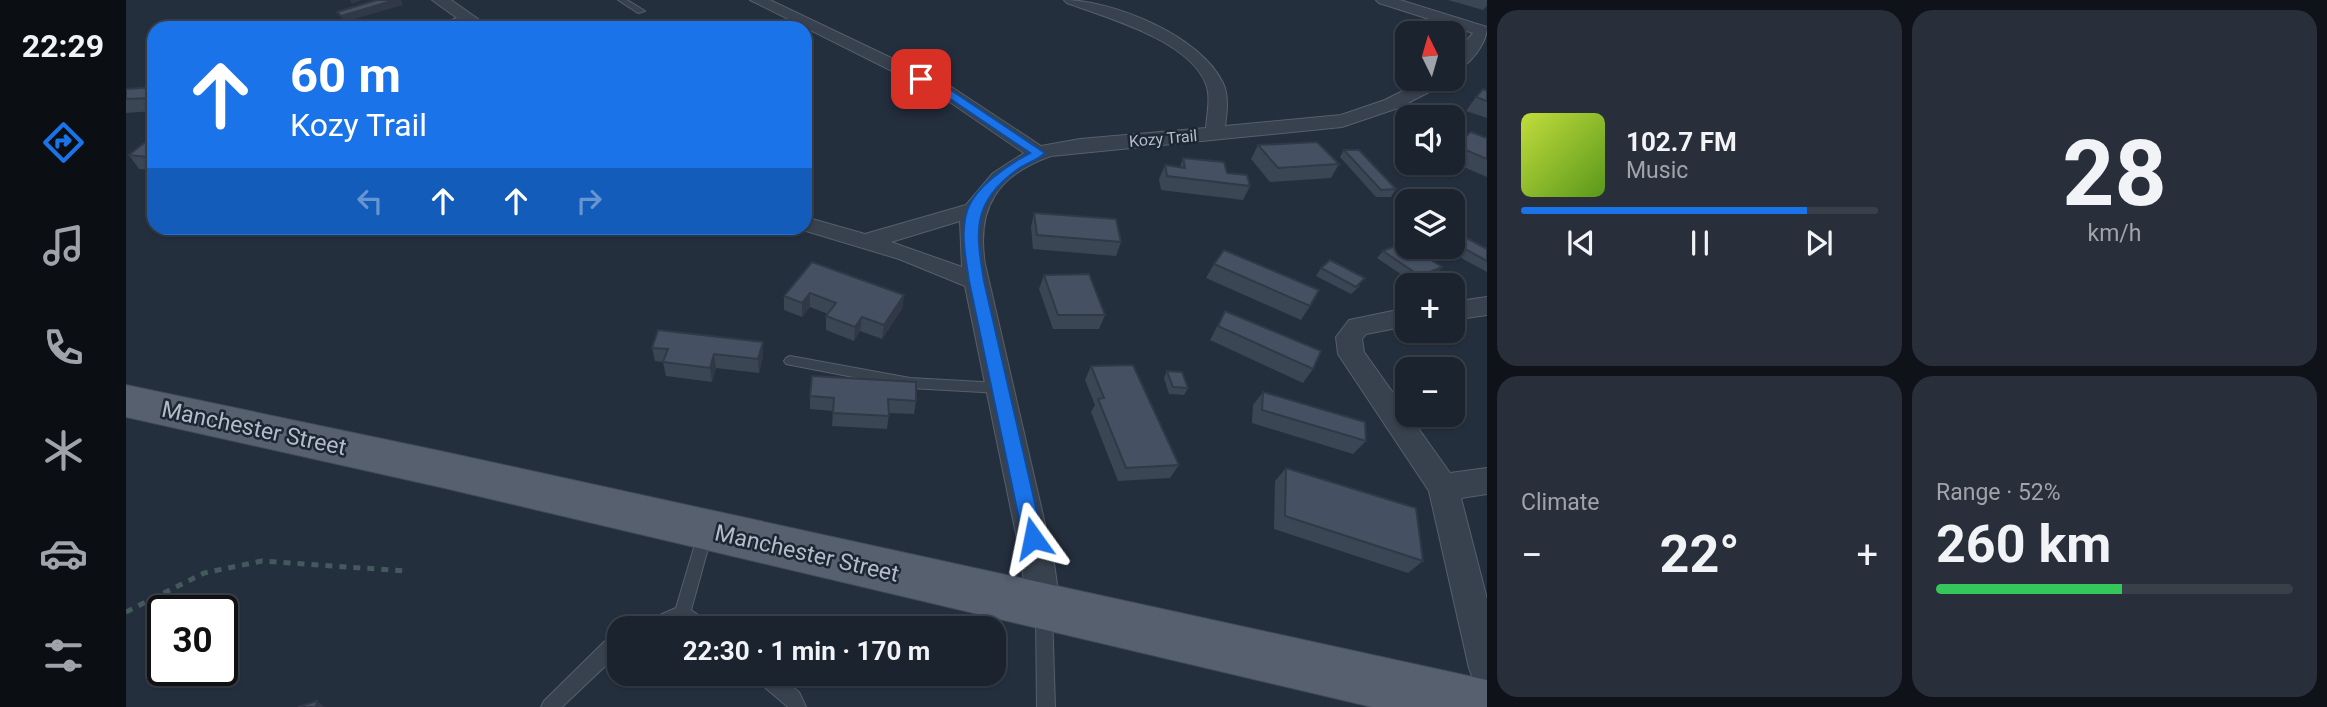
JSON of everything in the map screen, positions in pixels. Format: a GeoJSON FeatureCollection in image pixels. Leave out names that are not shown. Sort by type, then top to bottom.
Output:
{"type":"FeatureCollection","features":[{"type":"Feature","properties":{"kind":"main road","name":"Manchester Street"},"geometry":{"type":"LineString","coordinates":[[126,401],[440,469],[1487,707]]}},
{"type":"Feature","properties":{"kind":"street"},"geometry":{"type":"LineString","coordinates":[[440,0],[472,21]]}},
{"type":"Feature","properties":{"kind":"street"},"geometry":{"type":"LineString","coordinates":[[758,0],[801,21]]}},
{"type":"Feature","properties":{"kind":"street"},"geometry":{"type":"LineString","coordinates":[[1072,0],[1148,30],[1198,59],[1215,85],[1214,134]]}},
{"type":"Feature","properties":{"kind":"street"},"geometry":{"type":"LineString","coordinates":[[1384,0],[1485,32],[1465,55]]}},
{"type":"Feature","properties":{"kind":"street"},"geometry":{"type":"LineString","coordinates":[[812,26],[944,90],[1038,153]]}},
{"type":"Feature","properties":{"kind":"street","name":"Kozy Trail"},"geometry":{"type":"LineString","coordinates":[[974,210],[990,188],[1012,167],[1038,153],[1080,145],[1342,121],[1367,115],[1420,91]]}},
{"type":"Feature","properties":{"kind":"street"},"geometry":{"type":"LineString","coordinates":[[865,242],[974,210],[970,239],[976,281],[1038,563],[1043,606]]}},
{"type":"Feature","properties":{"kind":"street"},"geometry":{"type":"LineString","coordinates":[[812,226],[907,254],[976,281]]}},
{"type":"Feature","properties":{"kind":"street"},"geometry":{"type":"LineString","coordinates":[[1465,309],[1487,306]]}},
{"type":"Feature","properties":{"kind":"street"},"geometry":{"type":"LineString","coordinates":[[1395,319],[1358,326],[1349,337],[1351,354],[1443,487],[1487,668]]}},
{"type":"Feature","properties":{"kind":"street"},"geometry":{"type":"LineString","coordinates":[[1443,487],[1487,481]]}},
{"type":"Feature","properties":{"kind":"lane"},"geometry":{"type":"LineString","coordinates":[[622,0],[641,11]]}},
{"type":"Feature","properties":{"kind":"lane"},"geometry":{"type":"LineString","coordinates":[[790,361],[910,383],[1000,388]]}},
{"type":"Feature","properties":{"kind":"lane"},"geometry":{"type":"LineString","coordinates":[[676,616],[682,613],[706,531]]}},
{"type":"Feature","properties":{"kind":"lane"},"geometry":{"type":"LineString","coordinates":[[1043,606],[1046,707]]}},
{"type":"Feature","properties":{"kind":"lane"},"geometry":{"type":"LineString","coordinates":[[682,613],[686,616]]}},
{"type":"Feature","properties":{"kind":"lane"},"geometry":{"type":"LineString","coordinates":[[550,707],[607,651]]}},
{"type":"Feature","properties":{"kind":"lane"},"geometry":{"type":"LineString","coordinates":[[778,686],[793,698],[797,707]]}},
{"type":"Feature","properties":{"kind":"path"},"geometry":{"type":"LineString","coordinates":[[126,612],[204,573],[262,561],[405,571]]}},
{"type":"Feature","properties":{"kind":"building"},"geometry":{"type":"Polygon","coordinates":[[[377,0],[395,0],[341,16],[337,12],[377,0]]]}},
{"type":"Feature","properties":{"kind":"building"},"geometry":{"type":"Polygon","coordinates":[[[147,88],[147,98],[126,99],[126,89],[147,88]]]}},
{"type":"Feature","properties":{"kind":"building"},"geometry":{"type":"Polygon","coordinates":[[[1483,89],[1487,91],[1487,101],[1476,97],[1483,89]]]}},
{"type":"Feature","properties":{"kind":"building"},"geometry":{"type":"Polygon","coordinates":[[[1471,132],[1487,138],[1487,159],[1465,150],[1465,137],[1471,132]]]}},
{"type":"Feature","properties":{"kind":"building"},"geometry":{"type":"Polygon","coordinates":[[[147,141],[147,157],[129,155],[147,141]]]}},
{"type":"Feature","properties":{"kind":"building"},"geometry":{"type":"Polygon","coordinates":[[[1317,142],[1339,164],[1278,168],[1258,145],[1317,142]]]}},
{"type":"Feature","properties":{"kind":"building"},"geometry":{"type":"Polygon","coordinates":[[[1344,150],[1359,150],[1396,189],[1381,190],[1344,150]]]}},
{"type":"Feature","properties":{"kind":"building"},"geometry":{"type":"Polygon","coordinates":[[[1183,158],[1224,162],[1227,173],[1247,175],[1250,186],[1167,176],[1165,165],[1185,168],[1183,158]]]}},
{"type":"Feature","properties":{"kind":"building"},"geometry":{"type":"Polygon","coordinates":[[[1034,213],[1116,219],[1121,242],[1037,235],[1034,213]]]}},
{"type":"Feature","properties":{"kind":"building"},"geometry":{"type":"Polygon","coordinates":[[[1465,237],[1487,249],[1487,261],[1465,249],[1465,237]]]}},
{"type":"Feature","properties":{"kind":"building"},"geometry":{"type":"Polygon","coordinates":[[[1395,246],[1395,259],[1430,259],[1442,267],[1427,273],[1416,273],[1383,251],[1395,246]]]}},
{"type":"Feature","properties":{"kind":"building"},"geometry":{"type":"Polygon","coordinates":[[[1224,250],[1319,290],[1310,306],[1214,264],[1224,250]]]}},
{"type":"Feature","properties":{"kind":"building"},"geometry":{"type":"Polygon","coordinates":[[[1330,260],[1365,278],[1356,287],[1321,268],[1330,260]]]}},
{"type":"Feature","properties":{"kind":"building"},"geometry":{"type":"Polygon","coordinates":[[[812,262],[904,295],[884,325],[862,317],[855,327],[826,316],[836,303],[810,293],[802,303],[784,296],[812,262]]]}},
{"type":"Feature","properties":{"kind":"building"},"geometry":{"type":"Polygon","coordinates":[[[1089,274],[1105,315],[1058,315],[1044,275],[1089,274]]]}},
{"type":"Feature","properties":{"kind":"building"},"geometry":{"type":"Polygon","coordinates":[[[1225,311],[1321,351],[1313,369],[1218,326],[1225,311]]]}},
{"type":"Feature","properties":{"kind":"building"},"geometry":{"type":"Polygon","coordinates":[[[658,330],[763,342],[758,359],[714,354],[710,368],[663,362],[668,349],[652,348],[658,330]]]}},
{"type":"Feature","properties":{"kind":"building"},"geometry":{"type":"Polygon","coordinates":[[[1133,365],[1179,465],[1126,468],[1098,399],[1104,398],[1091,366],[1133,365]]]}},
{"type":"Feature","properties":{"kind":"building"},"geometry":{"type":"Polygon","coordinates":[[[1167,371],[1182,372],[1188,388],[1173,387],[1167,371]]]}},
{"type":"Feature","properties":{"kind":"building"},"geometry":{"type":"Polygon","coordinates":[[[812,376],[916,382],[916,401],[888,399],[889,416],[833,413],[834,398],[810,396],[812,376]]]}},
{"type":"Feature","properties":{"kind":"building"},"geometry":{"type":"Polygon","coordinates":[[[1263,392],[1365,422],[1366,441],[1262,410],[1263,392]]]}},
{"type":"Feature","properties":{"kind":"building"},"geometry":{"type":"Polygon","coordinates":[[[1286,468],[1416,508],[1423,561],[1285,516],[1286,468]]]}},
{"type":"Feature","properties":{"kind":"building"},"geometry":{"type":"Polygon","coordinates":[[[317,701],[316,707],[298,707],[317,701]]]}},
{"type":"Feature","properties":{"kind":"route"},"geometry":{"type":"LineString","coordinates":[[921,79],[944,90],[1038,153],[1012,167],[990,188],[974,210],[970,239],[976,281],[1033,538]]}}]}
